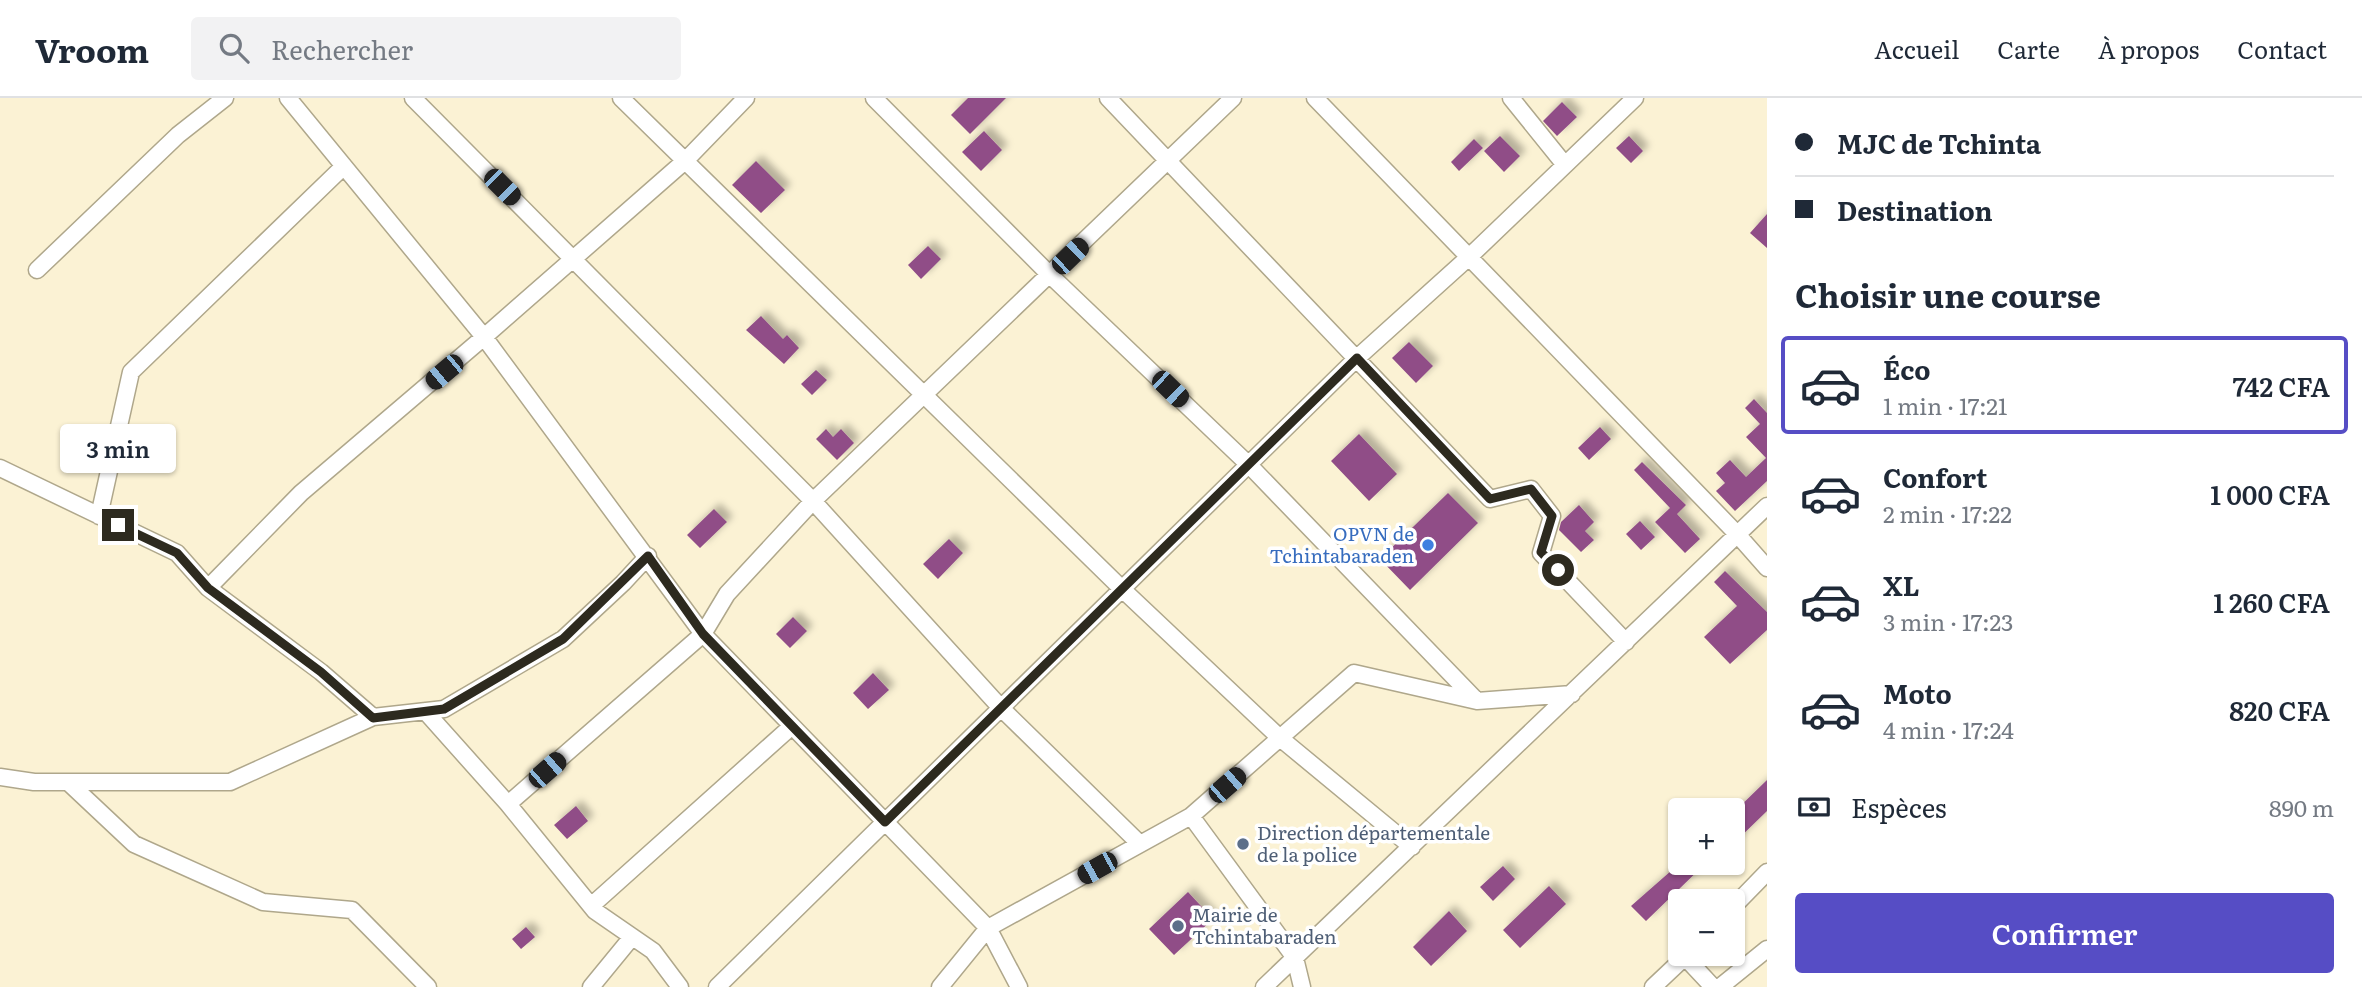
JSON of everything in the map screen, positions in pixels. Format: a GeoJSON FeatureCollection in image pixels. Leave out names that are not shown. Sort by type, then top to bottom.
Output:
{"type":"FeatureCollection","features":[{"type":"Feature","properties":{"kind":"street"},"geometry":{"type":"LineString","coordinates":[[37,270],[178,135],[225,98]]}},
{"type":"Feature","properties":{"kind":"street"},"geometry":{"type":"LineString","coordinates":[[288,98],[484,337],[703,634],[988,928],[1019,987]]}},
{"type":"Feature","properties":{"kind":"street"},"geometry":{"type":"LineString","coordinates":[[412,98],[813,500],[1001,708],[1140,844]]}},
{"type":"Feature","properties":{"kind":"street"},"geometry":{"type":"LineString","coordinates":[[621,98],[1121,588],[1280,738],[1412,847]]}},
{"type":"Feature","properties":{"kind":"street"},"geometry":{"type":"LineString","coordinates":[[208,588],[300,493],[686,160],[746,98]]}},
{"type":"Feature","properties":{"kind":"street"},"geometry":{"type":"LineString","coordinates":[[874,98],[1050,275],[1249,465],[1477,701]]}},
{"type":"Feature","properties":{"kind":"street"},"geometry":{"type":"LineString","coordinates":[[1108,98],[1490,499],[1531,489],[1552,516],[1541,552],[1626,642]]}},
{"type":"Feature","properties":{"kind":"street"},"geometry":{"type":"LineString","coordinates":[[508,804],[703,634],[727,594],[813,500],[1233,98]]}},
{"type":"Feature","properties":{"kind":"street"},"geometry":{"type":"LineString","coordinates":[[1315,98],[1767,568]]}},
{"type":"Feature","properties":{"kind":"street"},"geometry":{"type":"LineString","coordinates":[[1511,98],[1565,165]]}},
{"type":"Feature","properties":{"kind":"street"},"geometry":{"type":"LineString","coordinates":[[717,987],[1357,358],[1469,257],[1635,98]]}},
{"type":"Feature","properties":{"kind":"street"},"geometry":{"type":"LineString","coordinates":[[99,516],[131,372],[344,166]]}},
{"type":"Feature","properties":{"kind":"street"},"geometry":{"type":"LineString","coordinates":[[0,468],[177,553],[208,588],[321,672],[373,718]]}},
{"type":"Feature","properties":{"kind":"street"},"geometry":{"type":"LineString","coordinates":[[1264,987],[1767,506]]}},
{"type":"Feature","properties":{"kind":"street"},"geometry":{"type":"LineString","coordinates":[[0,778],[34,782],[230,782],[373,718],[444,709],[563,639],[648,556]]}},
{"type":"Feature","properties":{"kind":"street"},"geometry":{"type":"LineString","coordinates":[[940,987],[988,928],[1191,816],[1354,673],[1477,701],[1572,694]]}},
{"type":"Feature","properties":{"kind":"street"},"geometry":{"type":"LineString","coordinates":[[425,711],[508,804],[591,906],[653,951],[680,987]]}},
{"type":"Feature","properties":{"kind":"street"},"geometry":{"type":"LineString","coordinates":[[591,906],[792,726]]}},
{"type":"Feature","properties":{"kind":"street"},"geometry":{"type":"LineString","coordinates":[[68,782],[134,844],[263,902],[352,910],[428,987]]}},
{"type":"Feature","properties":{"kind":"street"},"geometry":{"type":"LineString","coordinates":[[1191,816],[1295,958],[1302,987]]}},
{"type":"Feature","properties":{"kind":"street"},"geometry":{"type":"LineString","coordinates":[[1745,895],[1767,872]]}},
{"type":"Feature","properties":{"kind":"street"},"geometry":{"type":"LineString","coordinates":[[591,987],[632,937]]}},
{"type":"Feature","properties":{"kind":"street"},"geometry":{"type":"LineString","coordinates":[[1720,987],[1767,949]]}},
{"type":"Feature","properties":{"kind":"street"},"geometry":{"type":"LineString","coordinates":[[1653,987],[1676,966]]}},
{"type":"Feature","properties":{"kind":"street"},"geometry":{"type":"LineString","coordinates":[[1695,966],[1713,987]]}},
{"type":"Feature","properties":{"kind":"building"},"geometry":{"type":"Polygon","coordinates":[[[968,98],[1006,98],[970,134],[951,115],[968,98]]]}},
{"type":"Feature","properties":{"kind":"building"},"geometry":{"type":"Polygon","coordinates":[[[1562,102],[1577,117],[1557,136],[1543,121],[1562,102]]]}},
{"type":"Feature","properties":{"kind":"building"},"geometry":{"type":"Polygon","coordinates":[[[984,131],[1002,150],[981,171],[962,152],[984,131]]]}},
{"type":"Feature","properties":{"kind":"building"},"geometry":{"type":"Polygon","coordinates":[[[1500,136],[1520,156],[1504,172],[1484,151],[1500,136]]]}},
{"type":"Feature","properties":{"kind":"building"},"geometry":{"type":"Polygon","coordinates":[[[1629,136],[1643,151],[1631,163],[1616,148],[1629,136]]]}},
{"type":"Feature","properties":{"kind":"building"},"geometry":{"type":"Polygon","coordinates":[[[1474,139],[1483,148],[1459,171],[1451,162],[1474,139]]]}},
{"type":"Feature","properties":{"kind":"building"},"geometry":{"type":"Polygon","coordinates":[[[756,161],[785,190],[761,213],[732,185],[756,161]]]}},
{"type":"Feature","properties":{"kind":"building"},"geometry":{"type":"Polygon","coordinates":[[[1767,214],[1767,248],[1750,233],[1767,214]]]}},
{"type":"Feature","properties":{"kind":"building"},"geometry":{"type":"Polygon","coordinates":[[[928,246],[941,259],[921,279],[908,265],[928,246]]]}},
{"type":"Feature","properties":{"kind":"building"},"geometry":{"type":"Polygon","coordinates":[[[761,316],[783,339],[787,335],[799,348],[784,364],[746,330],[761,316]]]}},
{"type":"Feature","properties":{"kind":"building"},"geometry":{"type":"Polygon","coordinates":[[[1409,342],[1433,366],[1416,383],[1392,358],[1409,342]]]}},
{"type":"Feature","properties":{"kind":"building"},"geometry":{"type":"Polygon","coordinates":[[[816,370],[827,380],[812,395],[801,384],[816,370]]]}},
{"type":"Feature","properties":{"kind":"building"},"geometry":{"type":"Polygon","coordinates":[[[1754,399],[1767,413],[1767,481],[1735,511],[1716,491],[1725,483],[1716,473],[1730,460],[1746,477],[1766,458],[1746,437],[1760,424],[1745,408],[1754,399]]]}},
{"type":"Feature","properties":{"kind":"building"},"geometry":{"type":"Polygon","coordinates":[[[1600,427],[1611,439],[1589,460],[1578,448],[1600,427]]]}},
{"type":"Feature","properties":{"kind":"building"},"geometry":{"type":"Polygon","coordinates":[[[826,429],[833,437],[841,429],[854,443],[837,460],[816,439],[826,429]]]}},
{"type":"Feature","properties":{"kind":"building"},"geometry":{"type":"Polygon","coordinates":[[[1359,434],[1397,474],[1369,501],[1331,461],[1359,434]]]}},
{"type":"Feature","properties":{"kind":"building"},"geometry":{"type":"Polygon","coordinates":[[[1642,462],[1686,505],[1677,514],[1700,539],[1685,553],[1655,522],[1670,508],[1634,470],[1642,462]]]}},
{"type":"Feature","properties":{"kind":"building"},"geometry":{"type":"Polygon","coordinates":[[[1448,493],[1478,523],[1410,590],[1380,559],[1448,493]]]}},
{"type":"Feature","properties":{"kind":"building"},"geometry":{"type":"Polygon","coordinates":[[[1579,505],[1594,522],[1585,531],[1594,540],[1581,552],[1559,530],[1561,522],[1579,505]]]}},
{"type":"Feature","properties":{"kind":"building"},"geometry":{"type":"Polygon","coordinates":[[[714,509],[727,522],[700,548],[687,535],[714,509]]]}},
{"type":"Feature","properties":{"kind":"building"},"geometry":{"type":"Polygon","coordinates":[[[1640,521],[1655,537],[1641,550],[1626,534],[1640,521]]]}},
{"type":"Feature","properties":{"kind":"building"},"geometry":{"type":"Polygon","coordinates":[[[949,539],[963,553],[938,579],[923,564],[949,539]]]}},
{"type":"Feature","properties":{"kind":"building"},"geometry":{"type":"Polygon","coordinates":[[[1725,571],[1767,612],[1767,630],[1730,664],[1704,637],[1737,606],[1714,582],[1725,571]]]}},
{"type":"Feature","properties":{"kind":"building"},"geometry":{"type":"Polygon","coordinates":[[[793,617],[807,631],[790,648],[776,634],[793,617]]]}},
{"type":"Feature","properties":{"kind":"building"},"geometry":{"type":"Polygon","coordinates":[[[873,673],[889,690],[868,709],[853,693],[873,673]]]}},
{"type":"Feature","properties":{"kind":"building"},"geometry":{"type":"Polygon","coordinates":[[[1767,780],[1767,811],[1745,832],[1745,801],[1767,780]]]}},
{"type":"Feature","properties":{"kind":"building"},"geometry":{"type":"Polygon","coordinates":[[[576,806],[588,821],[567,839],[554,825],[576,806]]]}},
{"type":"Feature","properties":{"kind":"building"},"geometry":{"type":"Polygon","coordinates":[[[1503,866],[1515,879],[1493,901],[1480,887],[1503,866]]]}},
{"type":"Feature","properties":{"kind":"building"},"geometry":{"type":"Polygon","coordinates":[[[1668,874],[1694,875],[1679,889],[1668,889],[1668,900],[1646,921],[1631,906],[1668,874]]]}},
{"type":"Feature","properties":{"kind":"building"},"geometry":{"type":"Polygon","coordinates":[[[1549,886],[1566,904],[1520,948],[1503,930],[1549,886]]]}},
{"type":"Feature","properties":{"kind":"building"},"geometry":{"type":"Polygon","coordinates":[[[1188,892],[1213,919],[1174,955],[1149,929],[1188,892]]]}},
{"type":"Feature","properties":{"kind":"building"},"geometry":{"type":"Polygon","coordinates":[[[1449,911],[1467,931],[1431,966],[1413,947],[1449,911]]]}},
{"type":"Feature","properties":{"kind":"building"},"geometry":{"type":"Polygon","coordinates":[[[526,927],[535,937],[521,949],[512,939],[526,927]]]}},
{"type":"Feature","properties":{"kind":"place","name":"OPVN de Tchintabaraden"},"geometry":{"type":"Point","coordinates":[1428,545]}},
{"type":"Feature","properties":{"kind":"place","name":"Direction départementale de la police"},"geometry":{"type":"Point","coordinates":[1243,844]}},
{"type":"Feature","properties":{"kind":"place","name":"Mairie de Tchintabaraden"},"geometry":{"type":"Point","coordinates":[1178,926]}},
{"type":"Feature","properties":{"kind":"route"},"geometry":{"type":"LineString","coordinates":[[118,525],[177,553],[208,588],[321,672],[373,718],[444,709],[563,639],[648,556],[703,634],[885,822],[1357,358],[1490,499],[1531,489],[1552,516],[1541,552],[1558,570]]}}]}
